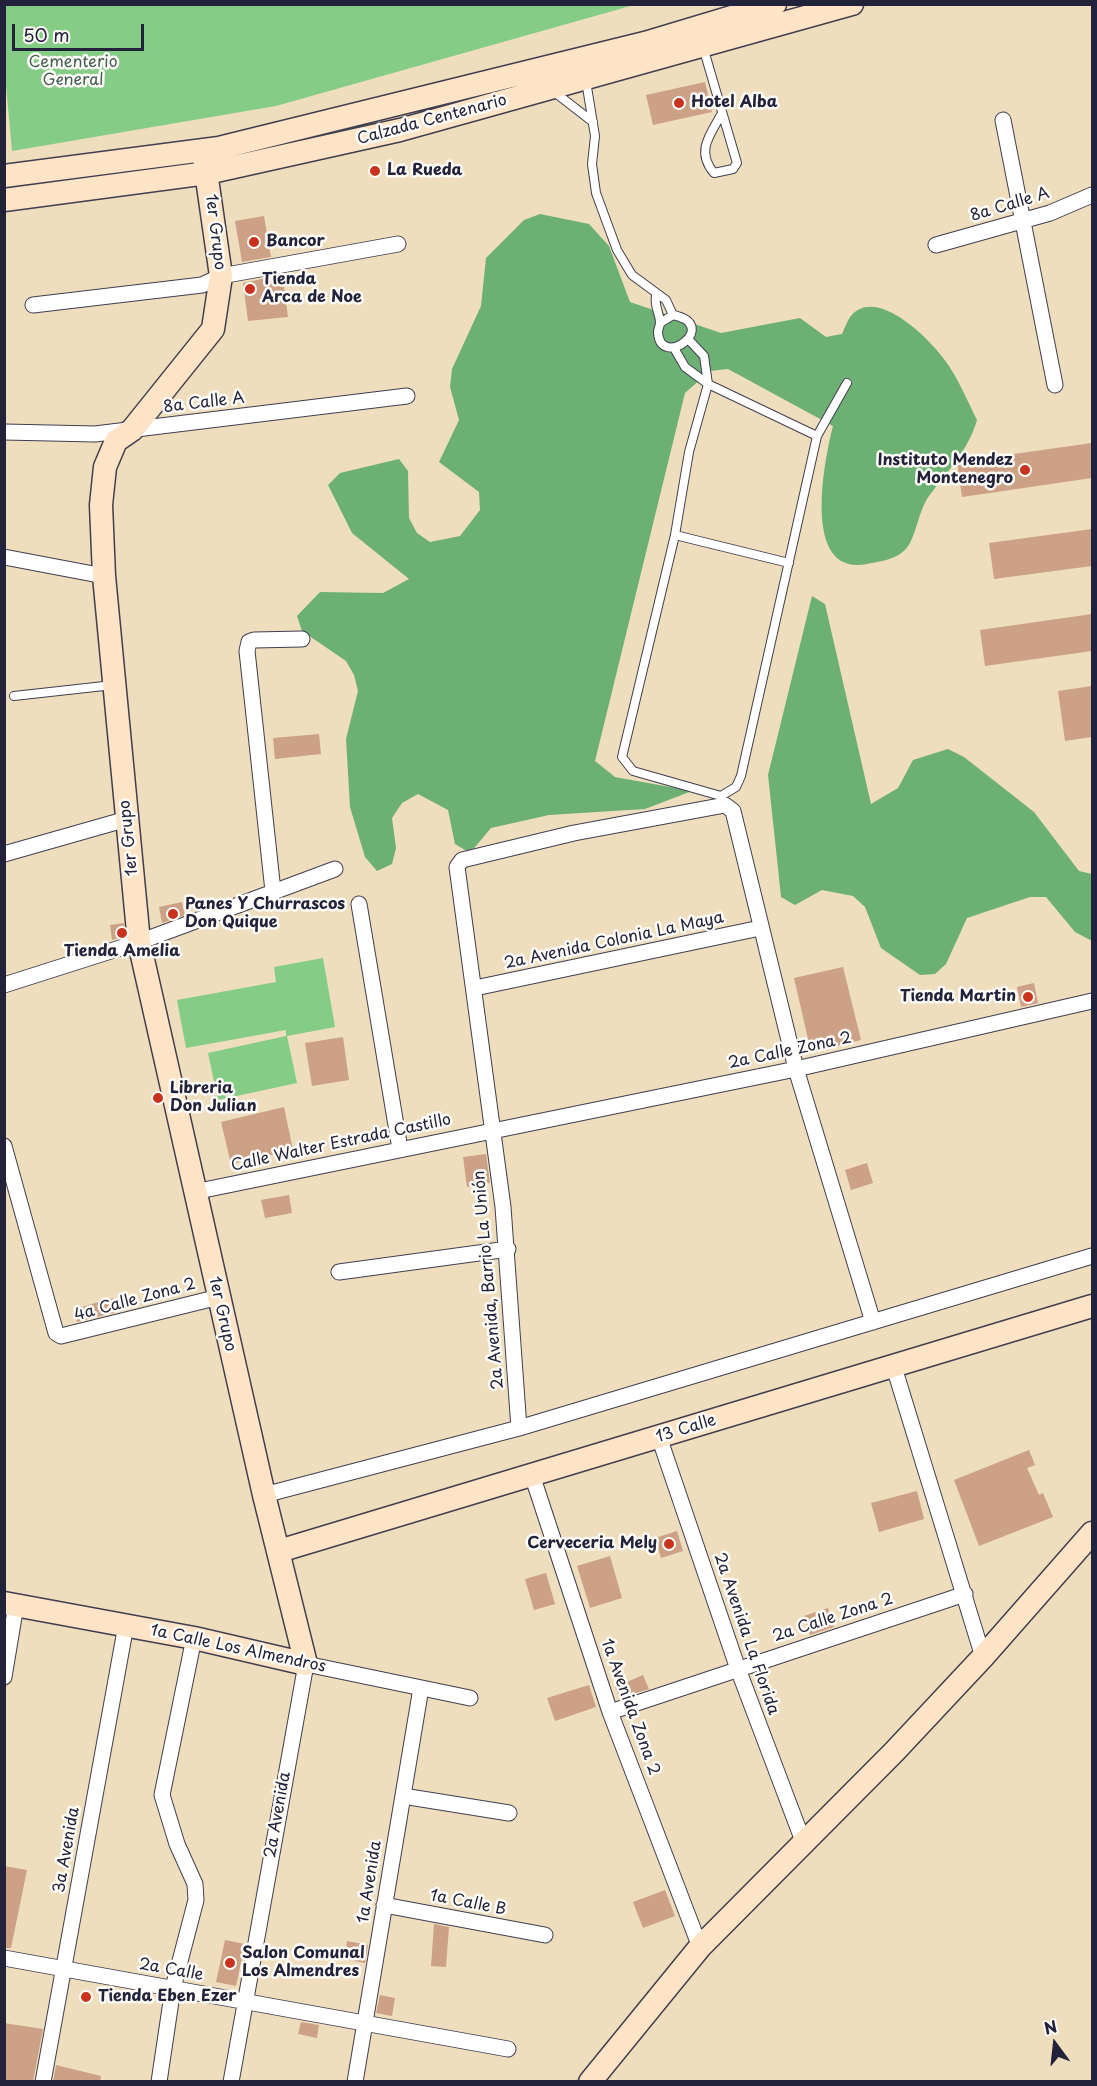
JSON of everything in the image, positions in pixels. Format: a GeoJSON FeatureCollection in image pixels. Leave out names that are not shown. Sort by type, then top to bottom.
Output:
{"type":"FeatureCollection","features":[{"type":"Feature","properties":{"kind":"street","name":"Calzada Centenario"},"geometry":{"type":"LineString","coordinates":[[4,176],[205,162],[645,43],[775,4]]}},
{"type":"Feature","properties":{"kind":"street","name":"Calzada Centenario"},"geometry":{"type":"LineString","coordinates":[[4,200],[205,162],[400,130],[852,4]]}},
{"type":"Feature","properties":{"kind":"street"},"geometry":{"type":"LineString","coordinates":[[1003,120],[1055,385]]}},
{"type":"Feature","properties":{"kind":"street","name":"1er Grupo"},"geometry":{"type":"LineString","coordinates":[[205,162],[221,276],[213,329],[132,430],[116,441],[105,467],[101,505],[104,576],[140,942],[194,1192],[264,1496],[279,1551]]}},
{"type":"Feature","properties":{"kind":"street","name":"8a Calle A"},"geometry":{"type":"LineString","coordinates":[[936,245],[1050,213],[1092,195]]}},
{"type":"Feature","properties":{"kind":"street"},"geometry":{"type":"LineString","coordinates":[[33,305],[202,285],[221,276],[398,244]]}},
{"type":"Feature","properties":{"kind":"street","name":"8a Calle A"},"geometry":{"type":"LineString","coordinates":[[4,432],[95,434],[408,396]]}},
{"type":"Feature","properties":{"kind":"street"},"geometry":{"type":"LineString","coordinates":[[4,557],[104,576]]}},
{"type":"Feature","properties":{"kind":"street"},"geometry":{"type":"LineString","coordinates":[[273,891],[247,651],[249,642],[254,640],[302,639]]}},
{"type":"Feature","properties":{"kind":"street","name":"2a Avenida, Barrio La Unión"},"geometry":{"type":"LineString","coordinates":[[519,1428],[508,1249],[494,1130],[457,867],[462,860],[574,833],[725,805],[733,812],[760,928]]}},
{"type":"Feature","properties":{"kind":"street"},"geometry":{"type":"LineString","coordinates":[[4,854],[127,819]]}},
{"type":"Feature","properties":{"kind":"street"},"geometry":{"type":"LineString","coordinates":[[4,985],[140,942],[335,868]]}},
{"type":"Feature","properties":{"kind":"street"},"geometry":{"type":"LineString","coordinates":[[359,904],[400,1149]]}},
{"type":"Feature","properties":{"kind":"street"},"geometry":{"type":"LineString","coordinates":[[760,928],[796,1069],[873,1322]]}},
{"type":"Feature","properties":{"kind":"street","name":"2a Avenida Colonia La Maya"},"geometry":{"type":"LineString","coordinates":[[475,988],[760,928]]}},
{"type":"Feature","properties":{"kind":"street","name":"2a Calle Zona 2"},"geometry":{"type":"LineString","coordinates":[[494,1130],[796,1069],[1092,1001]]}},
{"type":"Feature","properties":{"kind":"street","name":"Calle Walter Estrada Castillo"},"geometry":{"type":"LineString","coordinates":[[194,1192],[494,1130]]}},
{"type":"Feature","properties":{"kind":"street"},"geometry":{"type":"LineString","coordinates":[[4,1146],[9,1178]]}},
{"type":"Feature","properties":{"kind":"street","name":"4a Calle Zona 2"},"geometry":{"type":"LineString","coordinates":[[9,1178],[56,1333],[60,1336],[219,1297]]}},
{"type":"Feature","properties":{"kind":"street"},"geometry":{"type":"LineString","coordinates":[[339,1272],[508,1249]]}},
{"type":"Feature","properties":{"kind":"street"},"geometry":{"type":"LineString","coordinates":[[264,1496],[519,1428],[1092,1256]]}},
{"type":"Feature","properties":{"kind":"street","name":"13 Calle"},"geometry":{"type":"LineString","coordinates":[[279,1551],[893,1364],[1092,1306]]}},
{"type":"Feature","properties":{"kind":"street"},"geometry":{"type":"LineString","coordinates":[[893,1364],[983,1657]]}},
{"type":"Feature","properties":{"kind":"street","name":"2a Avenida La Florida"},"geometry":{"type":"LineString","coordinates":[[659,1437],[738,1669],[803,1841]]}},
{"type":"Feature","properties":{"kind":"street","name":"1a Avenida Zona 2"},"geometry":{"type":"LineString","coordinates":[[532,1475],[610,1712],[700,1947]]}},
{"type":"Feature","properties":{"kind":"street"},"geometry":{"type":"LineString","coordinates":[[590,2082],[700,1947],[894,1752],[983,1657],[1092,1533]]}},
{"type":"Feature","properties":{"kind":"street","name":"2a Avenida"},"geometry":{"type":"LineString","coordinates":[[231,2082],[306,1664],[279,1551]]}},
{"type":"Feature","properties":{"kind":"street","name":"2a Calle Zona 2"},"geometry":{"type":"LineString","coordinates":[[610,1712],[965,1594]]}},
{"type":"Feature","properties":{"kind":"street"},"geometry":{"type":"LineString","coordinates":[[4,1677],[10,1604]]}},
{"type":"Feature","properties":{"kind":"street","name":"1a Calle Los Almendros"},"geometry":{"type":"LineString","coordinates":[[10,1604],[194,1638],[470,1698]]}},
{"type":"Feature","properties":{"kind":"street","name":"3a Avenida"},"geometry":{"type":"LineString","coordinates":[[43,2082],[126,1625]]}},
{"type":"Feature","properties":{"kind":"street"},"geometry":{"type":"LineString","coordinates":[[159,2082],[172,1988],[196,1900],[195,1884],[177,1844],[162,1795],[194,1638]]}},
{"type":"Feature","properties":{"kind":"street","name":"1a Avenida"},"geometry":{"type":"LineString","coordinates":[[355,2082],[421,1688]]}},
{"type":"Feature","properties":{"kind":"street"},"geometry":{"type":"LineString","coordinates":[[403,1796],[509,1813]]}},
{"type":"Feature","properties":{"kind":"street","name":"1a Calle B"},"geometry":{"type":"LineString","coordinates":[[384,1905],[545,1935]]}},
{"type":"Feature","properties":{"kind":"street","name":"2a Calle"},"geometry":{"type":"LineString","coordinates":[[4,1958],[508,2049]]}},
{"type":"Feature","properties":{"kind":"lane"},"geometry":{"type":"LineString","coordinates":[[703,46],[722,105],[721,116],[737,163],[733,169],[714,173],[704,150],[707,138],[721,116]]}},
{"type":"Feature","properties":{"kind":"lane"},"geometry":{"type":"LineString","coordinates":[[585,78],[596,148],[592,164],[596,193],[617,250],[632,275],[656,295],[666,300],[673,315]]}},
{"type":"Feature","properties":{"kind":"lane"},"geometry":{"type":"LineString","coordinates":[[549,88],[593,122]]}},
{"type":"Feature","properties":{"kind":"lane"},"geometry":{"type":"LineString","coordinates":[[656,295],[654,308],[660,323],[658,331],[660,339],[666,345],[674,348],[682,346],[689,340],[691,332],[689,323],[682,317],[673,315],[660,323]]}},
{"type":"Feature","properties":{"kind":"lane"},"geometry":{"type":"LineString","coordinates":[[689,340],[704,356],[708,384],[688,452],[675,536],[622,757],[633,771],[721,796],[736,786],[741,776],[817,436],[847,384]]}},
{"type":"Feature","properties":{"kind":"lane"},"geometry":{"type":"LineString","coordinates":[[674,348],[685,367],[708,384],[817,436]]}},
{"type":"Feature","properties":{"kind":"lane"},"geometry":{"type":"LineString","coordinates":[[675,536],[789,564]]}},
{"type":"Feature","properties":{"kind":"lane"},"geometry":{"type":"LineString","coordinates":[[14,696],[114,685]]}},
{"type":"Feature","properties":{"kind":"green space","name":"Cementerio General"},"geometry":{"type":"Polygon","coordinates":[[[4,5],[634,5],[276,106],[12,151],[5,75],[4,5]]]}},
{"type":"Feature","properties":{"kind":"green space"},"geometry":{"type":"Polygon","coordinates":[[[540,214],[589,224],[609,246],[630,302],[721,333],[800,318],[826,337],[842,334],[850,317],[861,308],[875,307],[889,311],[918,331],[942,356],[957,379],[977,420],[969,441],[925,502],[912,539],[905,550],[897,556],[882,561],[867,564],[846,563],[833,553],[825,535],[822,513],[825,464],[833,426],[728,369],[710,371],[685,393],[595,761],[615,777],[692,791],[645,809],[549,815],[491,828],[470,853],[455,844],[448,810],[418,794],[402,803],[392,818],[396,848],[392,864],[377,871],[365,857],[350,807],[346,739],[358,691],[354,675],[346,661],[302,631],[297,616],[320,592],[383,593],[409,579],[352,533],[328,485],[340,473],[399,459],[408,471],[409,518],[417,533],[430,542],[460,536],[480,510],[479,492],[439,462],[459,420],[450,387],[452,369],[481,306],[486,258],[524,220],[540,214]]]}},
{"type":"Feature","properties":{"kind":"green space"},"geometry":{"type":"Polygon","coordinates":[[[812,596],[825,604],[871,804],[898,788],[913,760],[948,749],[964,757],[1034,812],[1079,871],[1092,874],[1092,941],[1075,932],[1046,897],[1030,897],[967,918],[946,964],[935,974],[920,975],[881,948],[865,907],[853,896],[822,890],[795,905],[781,897],[768,775],[812,596]]]}},
{"type":"Feature","properties":{"kind":"green space"},"geometry":{"type":"Polygon","coordinates":[[[323,958],[335,1027],[287,1036],[297,1083],[218,1100],[208,1053],[286,1036],[286,1030],[186,1048],[177,1000],[276,982],[274,967],[323,958]]]}},
{"type":"Feature","properties":{"kind":"building","name":"Hotel Alba"},"geometry":{"type":"Polygon","coordinates":[[[705,82],[712,112],[653,125],[646,95],[705,82]]]}},
{"type":"Feature","properties":{"kind":"building","name":"Bancor"},"geometry":{"type":"Polygon","coordinates":[[[264,216],[271,257],[242,262],[235,221],[264,216]]]}},
{"type":"Feature","properties":{"kind":"building"},"geometry":{"type":"Polygon","coordinates":[[[275,276],[275,279],[283,278],[288,317],[248,321],[243,283],[275,276]]]}},
{"type":"Feature","properties":{"kind":"building","name":"Instituto Mendez Montenegro"},"geometry":{"type":"Polygon","coordinates":[[[1092,443],[1092,478],[962,497],[957,462],[1092,443]]]}},
{"type":"Feature","properties":{"kind":"building"},"geometry":{"type":"Polygon","coordinates":[[[1092,529],[1092,566],[994,579],[989,543],[1092,529]]]}},
{"type":"Feature","properties":{"kind":"building"},"geometry":{"type":"Polygon","coordinates":[[[1092,614],[1092,651],[985,666],[980,630],[1092,614]]]}},
{"type":"Feature","properties":{"kind":"building"},"geometry":{"type":"Polygon","coordinates":[[[1092,686],[1092,737],[1065,741],[1058,691],[1092,686]]]}},
{"type":"Feature","properties":{"kind":"building"},"geometry":{"type":"Polygon","coordinates":[[[319,734],[321,754],[275,759],[273,738],[319,734]]]}},
{"type":"Feature","properties":{"kind":"building","name":"Panes Y Churrascos Don Quique"},"geometry":{"type":"Polygon","coordinates":[[[182,902],[185,915],[162,923],[159,907],[182,902]]]}},
{"type":"Feature","properties":{"kind":"building"},"geometry":{"type":"Polygon","coordinates":[[[124,923],[125,936],[112,940],[110,925],[124,923]]]}},
{"type":"Feature","properties":{"kind":"building"},"geometry":{"type":"Polygon","coordinates":[[[843,967],[861,1040],[811,1052],[794,978],[843,967]]]}},
{"type":"Feature","properties":{"kind":"building","name":"Tienda Martin"},"geometry":{"type":"Polygon","coordinates":[[[1034,983],[1038,1003],[1021,1007],[1017,987],[1034,983]]]}},
{"type":"Feature","properties":{"kind":"building"},"geometry":{"type":"Polygon","coordinates":[[[343,1037],[349,1080],[312,1086],[305,1043],[343,1037]]]}},
{"type":"Feature","properties":{"kind":"building"},"geometry":{"type":"Polygon","coordinates":[[[284,1107],[293,1150],[231,1164],[221,1122],[284,1107]]]}},
{"type":"Feature","properties":{"kind":"building"},"geometry":{"type":"Polygon","coordinates":[[[486,1154],[490,1183],[467,1187],[463,1157],[486,1154]]]}},
{"type":"Feature","properties":{"kind":"building"},"geometry":{"type":"Polygon","coordinates":[[[867,1163],[873,1183],[851,1190],[845,1170],[867,1163]]]}},
{"type":"Feature","properties":{"kind":"building"},"geometry":{"type":"Polygon","coordinates":[[[289,1195],[292,1213],[265,1218],[261,1200],[289,1195]]]}},
{"type":"Feature","properties":{"kind":"building"},"geometry":{"type":"Polygon","coordinates":[[[113,1298],[117,1312],[77,1322],[74,1309],[113,1298]]]}},
{"type":"Feature","properties":{"kind":"building"},"geometry":{"type":"Polygon","coordinates":[[[1029,1450],[1035,1465],[1027,1468],[1039,1495],[1043,1493],[1053,1517],[979,1546],[954,1480],[1029,1450]]]}},
{"type":"Feature","properties":{"kind":"building"},"geometry":{"type":"Polygon","coordinates":[[[917,1491],[924,1519],[879,1532],[871,1503],[917,1491]]]}},
{"type":"Feature","properties":{"kind":"building","name":"Cerveceria Mely"},"geometry":{"type":"Polygon","coordinates":[[[677,1531],[683,1551],[661,1558],[655,1538],[677,1531]]]}},
{"type":"Feature","properties":{"kind":"building"},"geometry":{"type":"Polygon","coordinates":[[[610,1556],[622,1598],[590,1608],[577,1566],[610,1556]]]}},
{"type":"Feature","properties":{"kind":"building"},"geometry":{"type":"Polygon","coordinates":[[[546,1573],[555,1604],[534,1610],[525,1579],[546,1573]]]}},
{"type":"Feature","properties":{"kind":"building"},"geometry":{"type":"Polygon","coordinates":[[[828,1608],[834,1627],[810,1635],[804,1616],[828,1608]]]}},
{"type":"Feature","properties":{"kind":"building"},"geometry":{"type":"Polygon","coordinates":[[[643,1675],[649,1689],[620,1698],[615,1687],[643,1675]]]}},
{"type":"Feature","properties":{"kind":"building"},"geometry":{"type":"Polygon","coordinates":[[[589,1685],[596,1707],[555,1721],[547,1698],[589,1685]]]}},
{"type":"Feature","properties":{"kind":"building"},"geometry":{"type":"Polygon","coordinates":[[[4,1866],[27,1870],[11,1948],[4,1948],[4,1866]]]}},
{"type":"Feature","properties":{"kind":"building"},"geometry":{"type":"Polygon","coordinates":[[[665,1890],[675,1916],[643,1928],[633,1902],[665,1890]]]}},
{"type":"Feature","properties":{"kind":"building"},"geometry":{"type":"Polygon","coordinates":[[[434,1924],[449,1927],[446,1967],[431,1966],[434,1924]]]}},
{"type":"Feature","properties":{"kind":"building","name":"Salon Comunal Los Almendres"},"geometry":{"type":"Polygon","coordinates":[[[225,1940],[245,1944],[236,1986],[216,1982],[225,1940]]]}},
{"type":"Feature","properties":{"kind":"building"},"geometry":{"type":"Polygon","coordinates":[[[347,1941],[368,1945],[365,1963],[344,1959],[347,1941]]]}},
{"type":"Feature","properties":{"kind":"building"},"geometry":{"type":"Polygon","coordinates":[[[380,1995],[395,1998],[392,2016],[376,2013],[380,1995]]]}},
{"type":"Feature","properties":{"kind":"building"},"geometry":{"type":"Polygon","coordinates":[[[301,2022],[319,2025],[317,2038],[298,2034],[301,2022]]]}},
{"type":"Feature","properties":{"kind":"building"},"geometry":{"type":"Polygon","coordinates":[[[4,2023],[43,2029],[33,2082],[4,2082],[4,2023]]]}},
{"type":"Feature","properties":{"kind":"building"},"geometry":{"type":"Polygon","coordinates":[[[56,2065],[101,2076],[100,2082],[53,2082],[56,2065]]]}},
{"type":"Feature","properties":{"kind":"place","name":"Hotel Alba"},"geometry":{"type":"Point","coordinates":[679,103]}},
{"type":"Feature","properties":{"kind":"place","name":"La Rueda"},"geometry":{"type":"Point","coordinates":[375,171]}},
{"type":"Feature","properties":{"kind":"place","name":"Bancor"},"geometry":{"type":"Point","coordinates":[254,242]}},
{"type":"Feature","properties":{"kind":"place","name":"Tienda Arca de Noe"},"geometry":{"type":"Point","coordinates":[250,289]}},
{"type":"Feature","properties":{"kind":"place","name":"Instituto Mendez Montenegro"},"geometry":{"type":"Point","coordinates":[1025,470]}},
{"type":"Feature","properties":{"kind":"place","name":"Panes Y Churrascos Don Quique"},"geometry":{"type":"Point","coordinates":[173,914]}},
{"type":"Feature","properties":{"kind":"place","name":"Tienda Amelia"},"geometry":{"type":"Point","coordinates":[122,933]}},
{"type":"Feature","properties":{"kind":"place","name":"Tienda Martin"},"geometry":{"type":"Point","coordinates":[1028,997]}},
{"type":"Feature","properties":{"kind":"place","name":"Libreria Don Julian"},"geometry":{"type":"Point","coordinates":[158,1098]}},
{"type":"Feature","properties":{"kind":"place","name":"Cerveceria Mely"},"geometry":{"type":"Point","coordinates":[669,1544]}},
{"type":"Feature","properties":{"kind":"place","name":"Salon Comunal Los Almendres"},"geometry":{"type":"Point","coordinates":[230,1963]}},
{"type":"Feature","properties":{"kind":"place","name":"Tienda Eben Ezer"},"geometry":{"type":"Point","coordinates":[86,1997]}}]}
